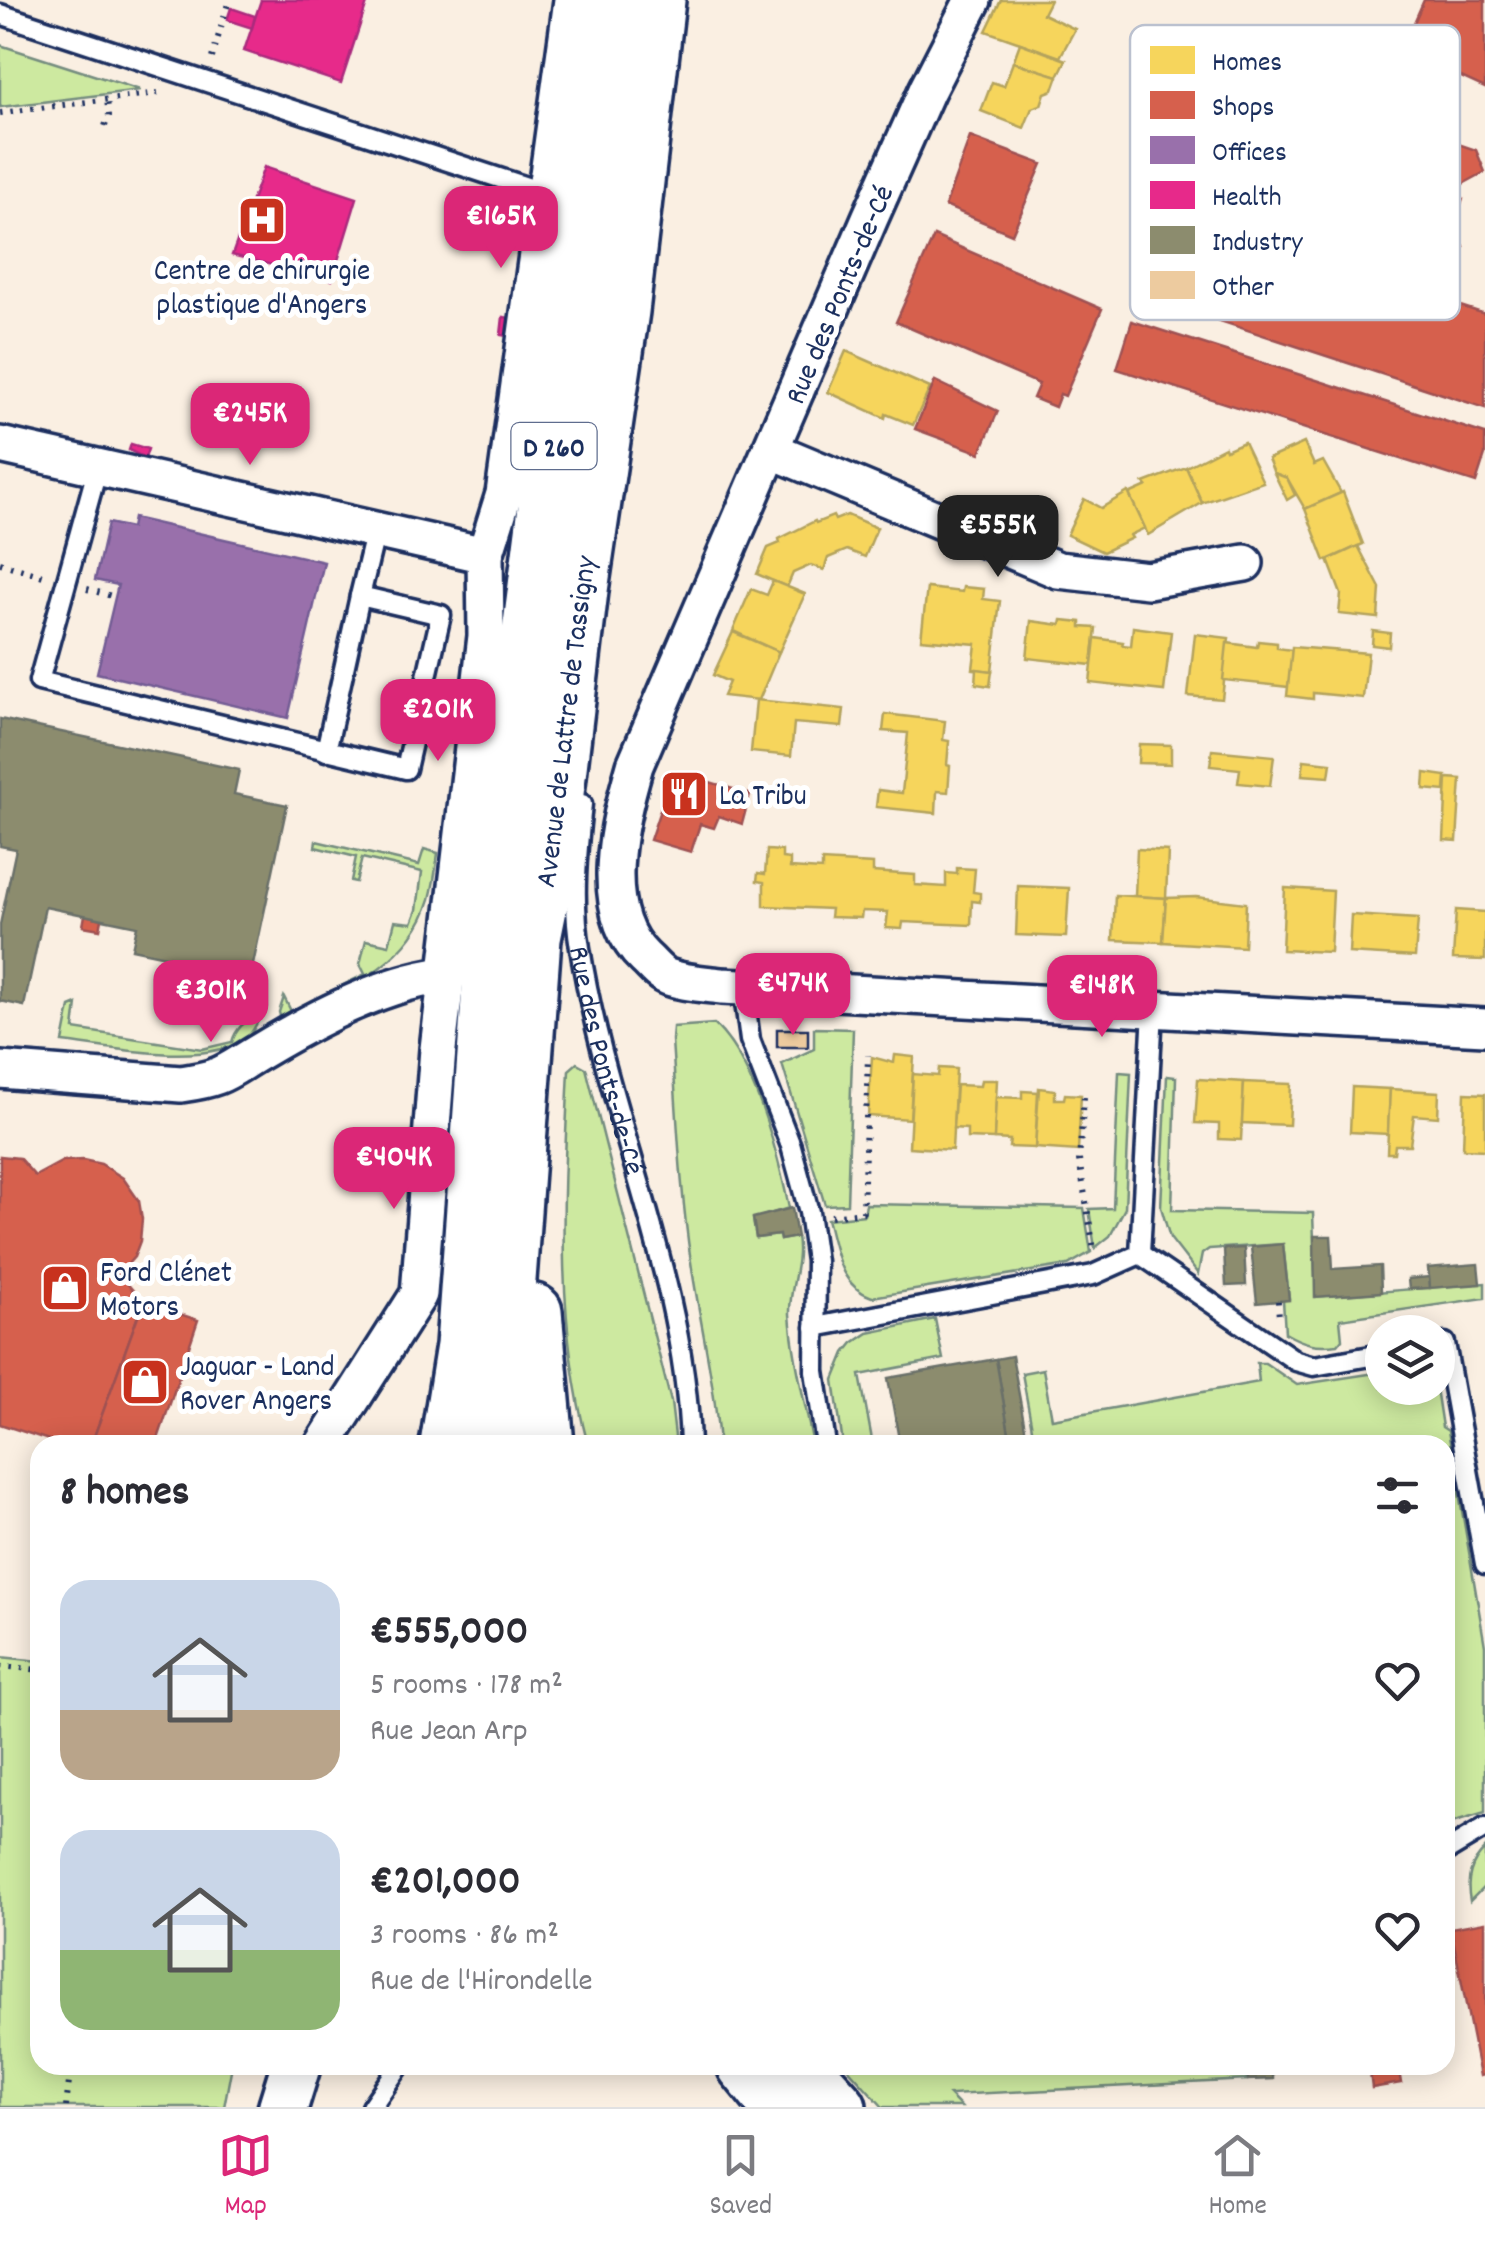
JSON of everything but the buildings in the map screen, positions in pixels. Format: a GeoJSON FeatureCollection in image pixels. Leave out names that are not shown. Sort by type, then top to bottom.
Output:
{"type":"FeatureCollection","features":[{"type":"Feature","properties":{"kind":"main road","name":"Avenue de Lattre de Tassigny"},"geometry":{"type":"LineString","coordinates":[[450,1435],[464,1346],[497,891],[611,0]]}},
{"type":"Feature","properties":{"kind":"main road","name":"Avenue de Lattre de Tassigny"},"geometry":{"type":"LineString","coordinates":[[493,1435],[500,1389],[532,938],[547,869],[580,590],[621,311],[657,0]]}},
{"type":"Feature","properties":{"kind":"main road","name":"D 260"},"geometry":{"type":"LineString","coordinates":[[545,1435],[531,1270],[551,941],[547,869]]}},
{"type":"Feature","properties":{"kind":"main road"},"geometry":{"type":"LineString","coordinates":[[267,2107],[277,2075]]}},
{"type":"Feature","properties":{"kind":"main road"},"geometry":{"type":"LineString","coordinates":[[283,2107],[293,2075]]}},
{"type":"Feature","properties":{"kind":"main road"},"geometry":{"type":"LineString","coordinates":[[753,2075],[779,2107]]}},
{"type":"Feature","properties":{"kind":"main road"},"geometry":{"type":"LineString","coordinates":[[809,2075],[838,2107]]}},
{"type":"Feature","properties":{"kind":"main road"},"geometry":{"type":"LineString","coordinates":[[836,2075],[863,2107]]}},
{"type":"Feature","properties":{"kind":"street"},"geometry":{"type":"LineString","coordinates":[[329,1435],[420,1294],[447,975],[486,636],[485,555],[504,494],[572,0]]}},
{"type":"Feature","properties":{"kind":"street","name":"Rue des Ponts-de-Cé"},"geometry":{"type":"LineString","coordinates":[[743,987],[665,976],[636,950],[616,905],[614,856],[620,818],[636,765],[771,450],[919,109],[973,0]]}},
{"type":"Feature","properties":{"kind":"street"},"geometry":{"type":"LineString","coordinates":[[0,445],[485,555]]}},
{"type":"Feature","properties":{"kind":"street"},"geometry":{"type":"LineString","coordinates":[[771,450],[1058,570],[1148,580],[1245,563]]}},
{"type":"Feature","properties":{"kind":"street"},"geometry":{"type":"LineString","coordinates":[[0,1070],[182,1084],[206,1081],[376,992],[413,979],[447,975]]}},
{"type":"Feature","properties":{"kind":"street"},"geometry":{"type":"LineString","coordinates":[[743,987],[1485,1027]]}},
{"type":"Feature","properties":{"kind":"lane"},"geometry":{"type":"LineString","coordinates":[[0,14],[544,193]]}},
{"type":"Feature","properties":{"kind":"lane"},"geometry":{"type":"LineString","coordinates":[[600,582],[621,311]]}},
{"type":"Feature","properties":{"kind":"lane"},"geometry":{"type":"LineString","coordinates":[[98,468],[39,681],[406,769],[440,614],[360,596]]}},
{"type":"Feature","properties":{"kind":"lane"},"geometry":{"type":"LineString","coordinates":[[326,751],[376,530]]}},
{"type":"Feature","properties":{"kind":"lane","name":"Rue des Ponts-de-Cé"},"geometry":{"type":"LineString","coordinates":[[583,790],[575,878],[579,944],[593,1018],[643,1188],[681,1352],[689,1435]]}},
{"type":"Feature","properties":{"kind":"lane"},"geometry":{"type":"LineString","coordinates":[[743,987],[750,1040],[791,1146],[810,1216],[816,1261],[815,1371],[825,1435]]}},
{"type":"Feature","properties":{"kind":"lane"},"geometry":{"type":"LineString","coordinates":[[1140,1254],[1153,1010]]}},
{"type":"Feature","properties":{"kind":"lane"},"geometry":{"type":"LineString","coordinates":[[815,1327],[1098,1272],[1140,1254]]}},
{"type":"Feature","properties":{"kind":"lane"},"geometry":{"type":"LineString","coordinates":[[1140,1254],[1296,1361],[1314,1366],[1365,1357]]}},
{"type":"Feature","properties":{"kind":"lane"},"geometry":{"type":"LineString","coordinates":[[1455,1394],[1485,1564]]}},
{"type":"Feature","properties":{"kind":"lane"},"geometry":{"type":"LineString","coordinates":[[1455,1846],[1485,1828]]}},
{"type":"Feature","properties":{"kind":"lane"},"geometry":{"type":"LineString","coordinates":[[371,2107],[393,2075]]}},
{"type":"Feature","properties":{"kind":"path"},"geometry":{"type":"LineString","coordinates":[[209,64],[230,0]]}},
{"type":"Feature","properties":{"kind":"path"},"geometry":{"type":"LineString","coordinates":[[0,112],[160,93]]}},
{"type":"Feature","properties":{"kind":"path"},"geometry":{"type":"LineString","coordinates":[[105,126],[109,116],[106,100]]}},
{"type":"Feature","properties":{"kind":"path"},"geometry":{"type":"LineString","coordinates":[[810,1216],[863,1212],[868,1055]]}},
{"type":"Feature","properties":{"kind":"path"},"geometry":{"type":"LineString","coordinates":[[1084,1097],[1079,1160],[1098,1272]]}},
{"type":"Feature","properties":{"kind":"path"},"geometry":{"type":"LineString","coordinates":[[0,1666],[30,1669]]}},
{"type":"Feature","properties":{"kind":"path"},"geometry":{"type":"LineString","coordinates":[[66,2107],[70,2075]]}},
{"type":"Feature","properties":{"kind":"green space"},"geometry":{"type":"Polygon","coordinates":[[[0,45],[140,90],[0,107],[0,45]]]}},
{"type":"Feature","properties":{"kind":"green space"},"geometry":{"type":"Polygon","coordinates":[[[316,841],[419,865],[424,849],[438,853],[433,888],[420,923],[389,960],[348,988],[281,1020],[279,1012],[284,997],[291,1011],[365,974],[360,964],[366,940],[389,945],[395,921],[412,923],[417,910],[422,872],[362,858],[356,882],[351,881],[356,857],[315,847],[316,841]]]}},
{"type":"Feature","properties":{"kind":"green space"},"geometry":{"type":"Polygon","coordinates":[[[77,1004],[74,1029],[202,1049],[232,1042],[242,1025],[259,1014],[260,1017],[250,1034],[231,1046],[210,1052],[159,1053],[63,1042],[70,1007],[77,1004]]]}},
{"type":"Feature","properties":{"kind":"green space"},"geometry":{"type":"Polygon","coordinates":[[[714,1024],[741,1061],[763,1110],[789,1208],[753,1219],[756,1238],[797,1237],[790,1314],[811,1435],[718,1435],[687,1235],[673,1027],[714,1024]]]}},
{"type":"Feature","properties":{"kind":"green space"},"geometry":{"type":"Polygon","coordinates":[[[814,1028],[853,1029],[847,1204],[825,1205],[782,1064],[814,1049],[814,1028]]]}},
{"type":"Feature","properties":{"kind":"green space"},"geometry":{"type":"Polygon","coordinates":[[[577,1063],[586,1068],[671,1402],[675,1435],[586,1435],[570,1352],[566,1305],[569,1070],[577,1063]]]}},
{"type":"Feature","properties":{"kind":"green space"},"geometry":{"type":"Polygon","coordinates":[[[1119,1072],[1131,1073],[1125,1208],[1110,1236],[1095,1248],[1089,1209],[1113,1208],[1119,1072]]]}},
{"type":"Feature","properties":{"kind":"green space"},"geometry":{"type":"Polygon","coordinates":[[[1167,1076],[1176,1077],[1172,1210],[1313,1213],[1316,1297],[1485,1283],[1485,1298],[1340,1319],[1342,1339],[1338,1344],[1304,1342],[1285,1333],[1283,1300],[1289,1299],[1283,1244],[1209,1249],[1202,1254],[1198,1274],[1170,1238],[1161,1207],[1167,1076]]]}},
{"type":"Feature","properties":{"kind":"green space"},"geometry":{"type":"Polygon","coordinates":[[[866,1204],[1084,1208],[1091,1252],[1068,1265],[872,1297],[845,1275],[827,1219],[864,1215],[866,1204]]]}},
{"type":"Feature","properties":{"kind":"green space"},"geometry":{"type":"Polygon","coordinates":[[[935,1319],[943,1359],[860,1375],[871,1435],[842,1435],[834,1380],[845,1353],[868,1333],[935,1319]]]}},
{"type":"Feature","properties":{"kind":"green space"},"geometry":{"type":"Polygon","coordinates":[[[1257,1363],[1265,1363],[1297,1385],[1365,1375],[1365,1405],[1439,1405],[1442,1427],[1449,1435],[1033,1435],[1022,1373],[1043,1369],[1052,1419],[1259,1382],[1257,1363]]]}},
{"type":"Feature","properties":{"kind":"green space"},"geometry":{"type":"Polygon","coordinates":[[[1458,1487],[1485,1646],[1485,1813],[1455,1822],[1458,1487]]]}},
{"type":"Feature","properties":{"kind":"green space"},"geometry":{"type":"Polygon","coordinates":[[[0,1657],[30,1660],[30,2075],[230,2075],[224,2107],[0,2107],[0,1657]]]}},
{"type":"Feature","properties":{"kind":"green space"},"geometry":{"type":"Polygon","coordinates":[[[1485,1849],[1485,1886],[1470,1901],[1470,1873],[1485,1849]]]}},
{"type":"Feature","properties":{"kind":"green space"},"geometry":{"type":"Polygon","coordinates":[[[854,2075],[1246,2075],[1247,2080],[949,2095],[961,2107],[883,2107],[854,2075]]]}},
{"type":"Feature","properties":{"kind":"place","name":"Centre de chirurgie plastique d'Angers"},"geometry":{"type":"Point","coordinates":[262,220]}},
{"type":"Feature","properties":{"kind":"place","name":"La Tribu"},"geometry":{"type":"Point","coordinates":[684,794]}},
{"type":"Feature","properties":{"kind":"place","name":"Ford Clénet Motors"},"geometry":{"type":"Point","coordinates":[65,1288]}},
{"type":"Feature","properties":{"kind":"place","name":"Jaguar - Land Rover Angers"},"geometry":{"type":"Point","coordinates":[145,1382]}}]}
